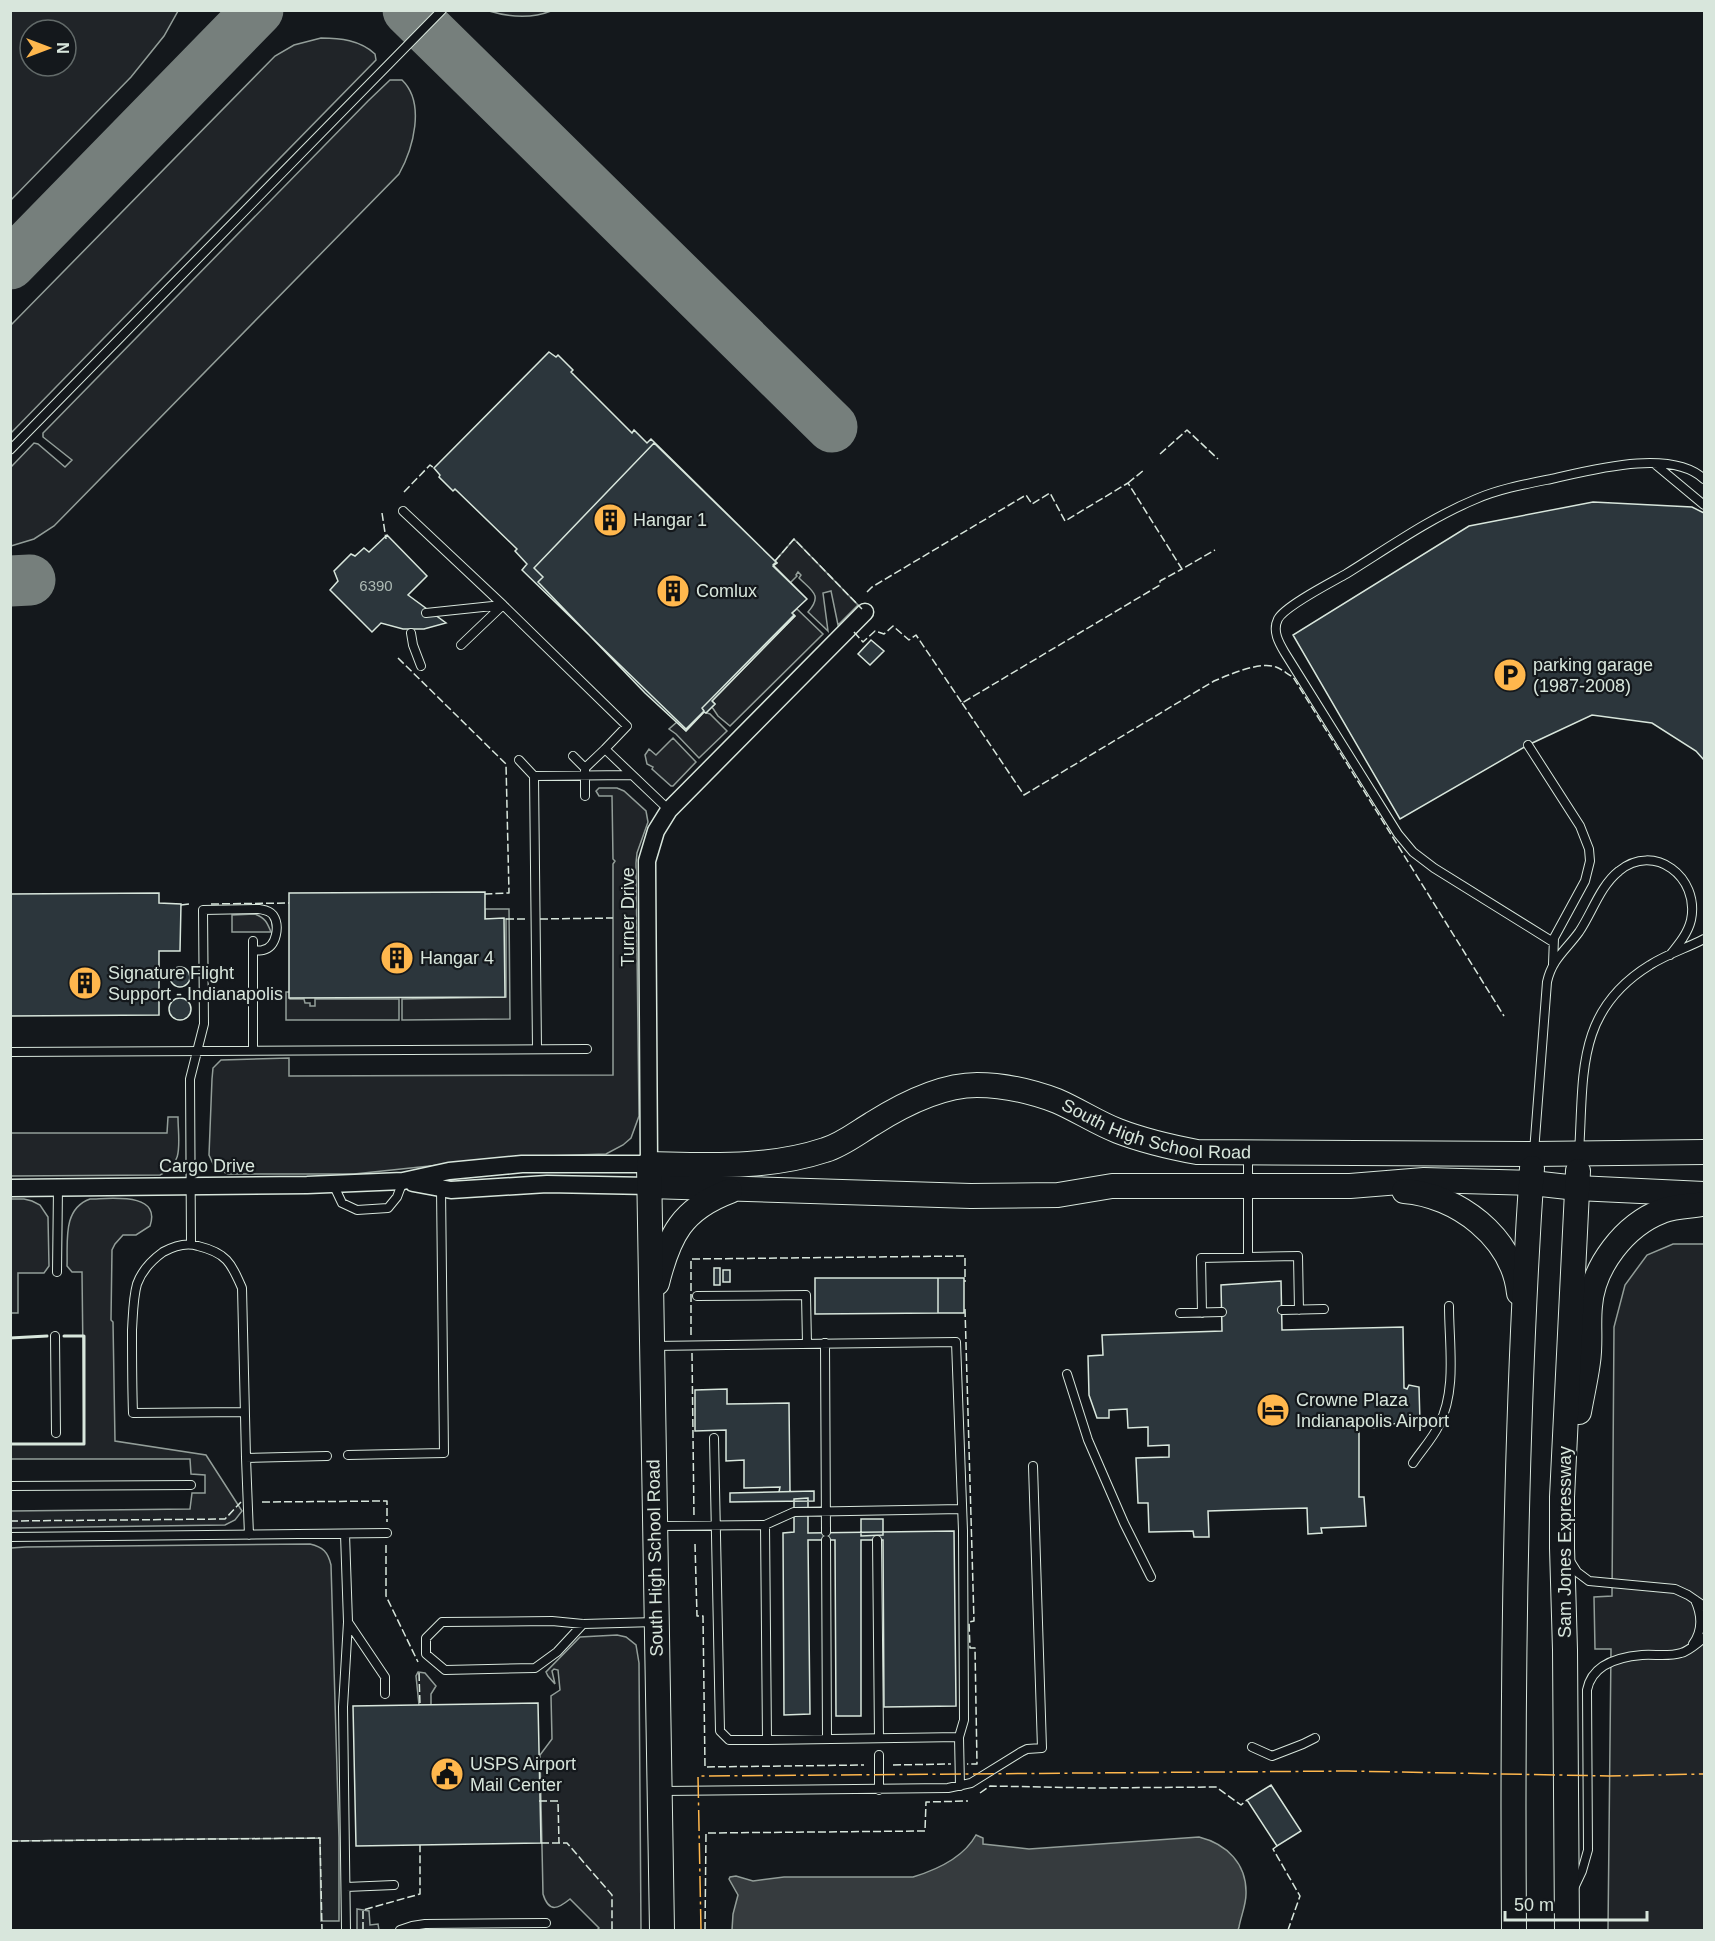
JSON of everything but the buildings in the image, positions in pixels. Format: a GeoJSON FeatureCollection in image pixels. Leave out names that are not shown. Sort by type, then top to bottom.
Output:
{"type":"FeatureCollection","features":[{"type":"Feature","properties":{"kind":"street","name":"Turner Drive"},"geometry":{"type":"LineString","coordinates":[[649,1175],[647,861],[656,831],[669,810],[865,612]]}},
{"type":"Feature","properties":{"kind":"street","name":"South High School Road"},"geometry":{"type":"LineString","coordinates":[[649,1175],[778,1161],[827,1150],[885,1116],[926,1096],[953,1088],[977,1085],[1010,1089],[1056,1101],[1118,1131],[1164,1146],[1197,1152],[1533,1154],[1704,1152]]}},
{"type":"Feature","properties":{"kind":"street"},"geometry":{"type":"LineString","coordinates":[[1514,1930],[1516,1607],[1523,1334],[1533,1154]]}},
{"type":"Feature","properties":{"kind":"street","name":"Sam Jones Expressway"},"geometry":{"type":"LineString","coordinates":[[1567,1930],[1562,1497],[1579,1154]]}},
{"type":"Feature","properties":{"kind":"street","name":"Cargo Drive"},"geometry":{"type":"LineString","coordinates":[[10,1188],[403,1181],[449,1171],[522,1164],[649,1175]]}},
{"type":"Feature","properties":{"kind":"street","name":"South High School Road"},"geometry":{"type":"LineString","coordinates":[[649,1175],[682,1188],[971,1196],[1058,1195],[1112,1186],[1350,1186],[1424,1180],[1532,1182],[1577,1188],[1704,1194]]}},
{"type":"Feature","properties":{"kind":"street","name":"South High School Road"},"geometry":{"type":"LineString","coordinates":[[649,1175],[662,1930]]}},
{"type":"Feature","properties":{"kind":"street","name":"Cargo Drive"},"geometry":{"type":"LineString","coordinates":[[403,1181],[451,1190],[649,1175]]}},
{"type":"Feature","properties":{"kind":"street"},"geometry":{"type":"LineString","coordinates":[[1350,1186],[1430,1195],[1442,1199],[1482,1224],[1510,1263],[1518,1281],[1523,1334]]}},
{"type":"Feature","properties":{"kind":"street"},"geometry":{"type":"LineString","coordinates":[[652,1306],[661,1269],[674,1234],[682,1222],[698,1207],[714,1197],[738,1188]]}},
{"type":"Feature","properties":{"kind":"street"},"geometry":{"type":"LineString","coordinates":[[1562,1497],[1588,1360],[1590,1304],[1594,1282],[1601,1266],[1627,1234],[1663,1210],[1704,1204]]}},
{"type":"Feature","properties":{"kind":"lane"},"geometry":{"type":"LineString","coordinates":[[10,450],[442,10]]}},
{"type":"Feature","properties":{"kind":"lane"},"geometry":{"type":"LineString","coordinates":[[1553,942],[1434,868],[1413,852],[1398,834],[1285,654],[1277,637],[1277,623],[1282,614],[1311,594],[1445,514],[1476,499],[1504,490],[1629,464],[1681,467],[1697,473],[1704,479]]}},
{"type":"Feature","properties":{"kind":"lane"},"geometry":{"type":"LineString","coordinates":[[1655,464],[1704,505]]}},
{"type":"Feature","properties":{"kind":"lane"},"geometry":{"type":"LineString","coordinates":[[403,512],[627,726],[585,772]]}},
{"type":"Feature","properties":{"kind":"lane"},"geometry":{"type":"LineString","coordinates":[[426,613],[502,605]]}},
{"type":"Feature","properties":{"kind":"lane"},"geometry":{"type":"LineString","coordinates":[[461,645],[502,605]]}},
{"type":"Feature","properties":{"kind":"lane"},"geometry":{"type":"LineString","coordinates":[[411,633],[421,666]]}},
{"type":"Feature","properties":{"kind":"lane"},"geometry":{"type":"LineString","coordinates":[[1528,745],[1580,826],[1589,849],[1590,861],[1585,881],[1553,942],[1553,964],[1547,982],[1533,1154]]}},
{"type":"Feature","properties":{"kind":"lane"},"geometry":{"type":"LineString","coordinates":[[605,749],[669,810]]}},
{"type":"Feature","properties":{"kind":"lane"},"geometry":{"type":"LineString","coordinates":[[573,756],[585,772],[585,796]]}},
{"type":"Feature","properties":{"kind":"lane"},"geometry":{"type":"LineString","coordinates":[[519,760],[534,776],[537,1049]]}},
{"type":"Feature","properties":{"kind":"lane"},"geometry":{"type":"LineString","coordinates":[[534,776],[585,772],[632,775]]}},
{"type":"Feature","properties":{"kind":"lane"},"geometry":{"type":"LineString","coordinates":[[1553,964],[1579,932],[1618,871],[1629,864],[1640,861],[1654,861],[1675,870],[1683,877],[1689,889],[1692,904],[1688,930],[1670,955]]}},
{"type":"Feature","properties":{"kind":"lane"},"geometry":{"type":"LineString","coordinates":[[191,1244],[190,1078],[204,1024],[203,910],[259,909],[267,910],[272,914],[276,926],[276,937],[268,948],[263,950],[253,946],[253,1050]]}},
{"type":"Feature","properties":{"kind":"lane"},"geometry":{"type":"LineString","coordinates":[[1579,1154],[1585,1065],[1591,1034],[1599,1016],[1623,984],[1651,964],[1704,939]]}},
{"type":"Feature","properties":{"kind":"lane"},"geometry":{"type":"LineString","coordinates":[[10,1052],[587,1049]]}},
{"type":"Feature","properties":{"kind":"lane"},"geometry":{"type":"LineString","coordinates":[[1248,1153],[1248,1257]]}},
{"type":"Feature","properties":{"kind":"lane"},"geometry":{"type":"LineString","coordinates":[[333,1184],[342,1203],[357,1210],[371,1210],[388,1208],[397,1197],[403,1181]]}},
{"type":"Feature","properties":{"kind":"lane"},"geometry":{"type":"LineString","coordinates":[[57,1272],[58,1187]]}},
{"type":"Feature","properties":{"kind":"lane"},"geometry":{"type":"LineString","coordinates":[[348,1455],[444,1453],[441,1188]]}},
{"type":"Feature","properties":{"kind":"lane"},"geometry":{"type":"LineString","coordinates":[[244,1412],[134,1413],[133,1306],[138,1282],[150,1262],[174,1246],[191,1244],[209,1248],[225,1257],[233,1267],[242,1288],[249,1535]]}},
{"type":"Feature","properties":{"kind":"lane"},"geometry":{"type":"LineString","coordinates":[[1202,1313],[1201,1258],[1298,1256],[1299,1310]]}},
{"type":"Feature","properties":{"kind":"lane"},"geometry":{"type":"LineString","coordinates":[[697,1296],[806,1296],[807,1344]]}},
{"type":"Feature","properties":{"kind":"lane"},"geometry":{"type":"LineString","coordinates":[[1413,1463],[1439,1426],[1446,1408],[1450,1388],[1449,1306]]}},
{"type":"Feature","properties":{"kind":"lane"},"geometry":{"type":"LineString","coordinates":[[1282,1310],[1324,1309]]}},
{"type":"Feature","properties":{"kind":"lane"},"geometry":{"type":"LineString","coordinates":[[1180,1313],[1222,1312]]}},
{"type":"Feature","properties":{"kind":"lane"},"geometry":{"type":"LineString","coordinates":[[55,1336],[56,1433]]}},
{"type":"Feature","properties":{"kind":"lane"},"geometry":{"type":"LineString","coordinates":[[653,1346],[956,1342],[962,1509],[964,1720],[959,1737],[960,1786]]}},
{"type":"Feature","properties":{"kind":"lane"},"geometry":{"type":"LineString","coordinates":[[825,1343],[827,1739]]}},
{"type":"Feature","properties":{"kind":"lane"},"geometry":{"type":"LineString","coordinates":[[1067,1374],[1088,1440],[1124,1523],[1151,1577]]}},
{"type":"Feature","properties":{"kind":"lane"},"geometry":{"type":"LineString","coordinates":[[714,1438],[720,1731],[729,1740],[959,1737]]}},
{"type":"Feature","properties":{"kind":"lane"},"geometry":{"type":"LineString","coordinates":[[246,1458],[327,1456]]}},
{"type":"Feature","properties":{"kind":"lane"},"geometry":{"type":"LineString","coordinates":[[659,1791],[948,1788],[971,1783],[1020,1752],[1042,1748],[1034,1466]]}},
{"type":"Feature","properties":{"kind":"lane"},"geometry":{"type":"LineString","coordinates":[[10,1486],[191,1485]]}},
{"type":"Feature","properties":{"kind":"lane"},"geometry":{"type":"LineString","coordinates":[[655,1526],[765,1525],[794,1512],[825,1511],[877,1515],[962,1509]]}},
{"type":"Feature","properties":{"kind":"lane"},"geometry":{"type":"LineString","coordinates":[[765,1525],[767,1740]]}},
{"type":"Feature","properties":{"kind":"lane"},"geometry":{"type":"LineString","coordinates":[[1562,1527],[1569,1558],[1584,1579],[1675,1589],[1704,1606]]}},
{"type":"Feature","properties":{"kind":"lane"},"geometry":{"type":"LineString","coordinates":[[10,1538],[387,1533]]}},
{"type":"Feature","properties":{"kind":"lane"},"geometry":{"type":"LineString","coordinates":[[345,1534],[348,1622],[343,1707],[346,1930]]}},
{"type":"Feature","properties":{"kind":"lane"},"geometry":{"type":"LineString","coordinates":[[877,1540],[879,1738]]}},
{"type":"Feature","properties":{"kind":"lane"},"geometry":{"type":"LineString","coordinates":[[1689,1649],[1697,1639],[1701,1628],[1700,1613],[1695,1599]]}},
{"type":"Feature","properties":{"kind":"lane"},"geometry":{"type":"LineString","coordinates":[[583,1624],[557,1653],[535,1668],[445,1670],[426,1654],[426,1638],[442,1622],[552,1620],[583,1624],[656,1622]]}},
{"type":"Feature","properties":{"kind":"lane"},"geometry":{"type":"LineString","coordinates":[[348,1622],[385,1677],[385,1694]]}},
{"type":"Feature","properties":{"kind":"lane"},"geometry":{"type":"LineString","coordinates":[[1567,1901],[1582,1871],[1588,1850],[1587,1690],[1592,1676],[1597,1670],[1615,1660],[1642,1655],[1682,1653],[1704,1638]]}},
{"type":"Feature","properties":{"kind":"lane"},"geometry":{"type":"LineString","coordinates":[[1252,1747],[1272,1756],[1315,1738]]}},
{"type":"Feature","properties":{"kind":"lane"},"geometry":{"type":"LineString","coordinates":[[879,1755],[879,1790]]}},
{"type":"Feature","properties":{"kind":"lane"},"geometry":{"type":"LineString","coordinates":[[346,1887],[394,1885]]}},
{"type":"Feature","properties":{"kind":"lane"},"geometry":{"type":"LineString","coordinates":[[400,1930],[425,1924],[546,1923]]}},
{"type":"Feature","properties":{"kind":"shaded area"},"geometry":{"type":"Polygon","coordinates":[[[11,10],[178,11],[164,36],[131,77],[11,200],[11,10]]]}},
{"type":"Feature","properties":{"kind":"shaded area"},"geometry":{"type":"Polygon","coordinates":[[[489,11],[551,11],[520,16],[489,11]]]}},
{"type":"Feature","properties":{"kind":"shaded area"},"geometry":{"type":"Polygon","coordinates":[[[321,38],[342,39],[356,43],[375,54],[376,60],[11,433],[11,325],[275,56],[294,45],[321,38]]]}},
{"type":"Feature","properties":{"kind":"shaded area"},"geometry":{"type":"Polygon","coordinates":[[[390,80],[402,80],[414,101],[415,126],[409,152],[399,174],[54,526],[34,539],[11,546],[11,467],[34,443],[65,467],[72,460],[43,437],[43,433],[390,80]]]}},
{"type":"Feature","properties":{"kind":"shaded area"},"geometry":{"type":"Polygon","coordinates":[[[794,539],[858,605],[838,625],[831,591],[823,593],[828,631],[808,612],[815,597],[812,590],[799,578],[801,575],[798,572],[790,583],[773,566],[794,539]]]}},
{"type":"Feature","properties":{"kind":"shaded area"},"geometry":{"type":"Polygon","coordinates":[[[797,609],[823,634],[730,726],[718,716],[712,707],[715,704],[712,701],[795,616],[792,613],[797,609]]]}},
{"type":"Feature","properties":{"kind":"shaded area"},"geometry":{"type":"Polygon","coordinates":[[[704,712],[710,714],[727,731],[699,758],[669,729],[677,722],[686,731],[704,712]]]}},
{"type":"Feature","properties":{"kind":"shaded area"},"geometry":{"type":"Polygon","coordinates":[[[673,738],[696,762],[671,786],[652,769],[653,767],[647,764],[645,755],[649,749],[656,755],[673,738]]]}},
{"type":"Feature","properties":{"kind":"shaded area"},"geometry":{"type":"Polygon","coordinates":[[[599,788],[617,788],[624,791],[646,811],[648,822],[637,853],[636,863],[639,1116],[631,1138],[606,1154],[515,1157],[354,1174],[228,1174],[215,1168],[209,1155],[212,1079],[213,1068],[221,1060],[289,1058],[289,1076],[613,1075],[613,864],[615,861],[613,859],[612,796],[599,796],[596,791],[599,788]]]}},
{"type":"Feature","properties":{"kind":"shaded area"},"geometry":{"type":"Polygon","coordinates":[[[485,909],[509,909],[510,1019],[402,1020],[402,999],[506,997],[506,919],[485,919],[485,909]]]}},
{"type":"Feature","properties":{"kind":"shaded area"},"geometry":{"type":"Polygon","coordinates":[[[255,914],[265,921],[271,932],[232,932],[232,915],[255,914]]]}},
{"type":"Feature","properties":{"kind":"shaded area"},"geometry":{"type":"Polygon","coordinates":[[[286,992],[290,992],[290,999],[304,999],[305,1003],[310,1003],[310,1006],[315,1006],[315,999],[399,999],[399,1020],[286,1020],[286,992]]]}},
{"type":"Feature","properties":{"kind":"shaded area"},"geometry":{"type":"Polygon","coordinates":[[[168,1117],[178,1117],[178,1151],[173,1165],[160,1175],[11,1176],[11,1133],[167,1133],[168,1117]]]}},
{"type":"Feature","properties":{"kind":"shaded area"},"geometry":{"type":"Polygon","coordinates":[[[10,1199],[32,1201],[40,1205],[48,1217],[49,1266],[44,1273],[18,1273],[18,1313],[11,1313],[10,1199]]]}},
{"type":"Feature","properties":{"kind":"shaded area"},"geometry":{"type":"Polygon","coordinates":[[[90,1199],[131,1199],[148,1207],[152,1215],[150,1226],[136,1235],[123,1235],[112,1250],[111,1320],[113,1322],[115,1441],[206,1455],[242,1511],[235,1520],[225,1525],[11,1528],[11,1511],[190,1509],[192,1493],[205,1493],[205,1475],[191,1474],[190,1459],[11,1459],[11,1444],[84,1444],[82,1272],[72,1272],[67,1266],[67,1247],[71,1218],[81,1204],[90,1199]]]}},
{"type":"Feature","properties":{"kind":"shaded area"},"geometry":{"type":"Polygon","coordinates":[[[1673,1244],[1704,1244],[1704,1930],[1608,1930],[1611,1649],[1595,1649],[1594,1597],[1612,1596],[1614,1327],[1625,1285],[1647,1255],[1673,1244]]]}},
{"type":"Feature","properties":{"kind":"shaded area"},"geometry":{"type":"Polygon","coordinates":[[[310,1544],[324,1551],[331,1565],[339,1838],[339,1921],[321,1921],[320,1838],[11,1841],[11,1548],[310,1544]]]}},
{"type":"Feature","properties":{"kind":"shaded area"},"geometry":{"type":"Polygon","coordinates":[[[617,1635],[626,1637],[636,1645],[639,1663],[641,1930],[597,1930],[599,1928],[570,1899],[558,1907],[551,1907],[543,1894],[540,1755],[552,1739],[551,1696],[560,1690],[558,1670],[552,1671],[555,1684],[546,1672],[580,1637],[617,1635]]]}},
{"type":"Feature","properties":{"kind":"shaded area"},"geometry":{"type":"Polygon","coordinates":[[[418,1672],[425,1673],[436,1686],[431,1694],[431,1705],[419,1705],[416,1676],[418,1672]]]}},
{"type":"Feature","properties":{"kind":"shaded area"},"geometry":{"type":"Polygon","coordinates":[[[976,1835],[983,1838],[983,1844],[1029,1849],[1199,1837],[1209,1840],[1226,1850],[1243,1873],[1246,1898],[1238,1930],[732,1930],[738,1895],[730,1877],[736,1876],[753,1881],[784,1877],[913,1877],[949,1862],[971,1843],[976,1835]]]}},
{"type":"Feature","properties":{"kind":"shaded area"},"geometry":{"type":"Polygon","coordinates":[[[357,1909],[369,1911],[370,1925],[378,1924],[379,1930],[357,1930],[357,1909]]]}},
{"type":"Feature","properties":{"kind":"taxiway"},"geometry":{"type":"LineString","coordinates":[[10,264],[258,10]]}},
{"type":"Feature","properties":{"kind":"taxiway"},"geometry":{"type":"LineString","coordinates":[[408,10],[832,427]]}},
{"type":"Feature","properties":{"kind":"taxiway"},"geometry":{"type":"LineString","coordinates":[[10,581],[30,580]]}},
{"type":"Feature","properties":{"kind":"fence"},"geometry":{"type":"LineString","coordinates":[[1160,454],[1187,430],[1218,459]]}},
{"type":"Feature","properties":{"kind":"fence"},"geometry":{"type":"LineString","coordinates":[[404,492],[430,465],[435,469]]}},
{"type":"Feature","properties":{"kind":"fence"},"geometry":{"type":"LineString","coordinates":[[1128,483],[1144,470]]}},
{"type":"Feature","properties":{"kind":"fence"},"geometry":{"type":"LineString","coordinates":[[867,592],[1026,495],[1032,504],[1050,493],[1065,521],[1128,483],[1182,569],[1215,550]]}},
{"type":"Feature","properties":{"kind":"fence"},"geometry":{"type":"LineString","coordinates":[[382,513],[386,539]]}},
{"type":"Feature","properties":{"kind":"fence"},"geometry":{"type":"LineString","coordinates":[[775,561],[794,539],[862,609]]}},
{"type":"Feature","properties":{"kind":"fence"},"geometry":{"type":"LineString","coordinates":[[854,632],[863,642],[875,631],[884,634],[893,626],[909,640],[916,635],[962,703],[1160,585],[1160,581],[1182,569]]}},
{"type":"Feature","properties":{"kind":"fence"},"geometry":{"type":"LineString","coordinates":[[398,658],[506,764],[509,893],[485,894]]}},
{"type":"Feature","properties":{"kind":"fence"},"geometry":{"type":"LineString","coordinates":[[962,703],[1024,795],[1214,681],[1253,667],[1269,666],[1280,669],[1293,677],[1504,1016]]}},
{"type":"Feature","properties":{"kind":"fence"},"geometry":{"type":"LineString","coordinates":[[211,904],[289,903]]}},
{"type":"Feature","properties":{"kind":"fence"},"geometry":{"type":"LineString","coordinates":[[181,905],[190,904]]}},
{"type":"Feature","properties":{"kind":"fence"},"geometry":{"type":"LineString","coordinates":[[540,919],[613,918]]}},
{"type":"Feature","properties":{"kind":"fence"},"geometry":{"type":"LineString","coordinates":[[506,919],[528,919]]}},
{"type":"Feature","properties":{"kind":"fence"},"geometry":{"type":"LineString","coordinates":[[691,1335],[691,1259],[965,1256],[965,1282]]}},
{"type":"Feature","properties":{"kind":"fence"},"geometry":{"type":"LineString","coordinates":[[965,1309],[974,1621],[969,1622],[970,1648],[975,1648],[977,1764],[967,1764]]}},
{"type":"Feature","properties":{"kind":"fence"},"geometry":{"type":"LineString","coordinates":[[692,1353],[694,1518]]}},
{"type":"Feature","properties":{"kind":"fence"},"geometry":{"type":"LineString","coordinates":[[262,1502],[387,1501],[387,1522]]}},
{"type":"Feature","properties":{"kind":"fence"},"geometry":{"type":"LineString","coordinates":[[10,1521],[225,1519],[241,1502]]}},
{"type":"Feature","properties":{"kind":"fence"},"geometry":{"type":"LineString","coordinates":[[695,1544],[697,1616],[703,1616],[705,1767],[864,1765]]}},
{"type":"Feature","properties":{"kind":"fence"},"geometry":{"type":"LineString","coordinates":[[386,1545],[386,1596],[418,1662]]}},
{"type":"Feature","properties":{"kind":"fence"},"geometry":{"type":"LineString","coordinates":[[419,1673],[420,1705]]}},
{"type":"Feature","properties":{"kind":"fence"},"geometry":{"type":"LineString","coordinates":[[893,1765],[951,1764]]}},
{"type":"Feature","properties":{"kind":"fence"},"geometry":{"type":"LineString","coordinates":[[980,1793],[990,1786],[1216,1787],[1241,1805],[1247,1800]]}},
{"type":"Feature","properties":{"kind":"fence"},"geometry":{"type":"LineString","coordinates":[[539,1801],[558,1801],[559,1843]]}},
{"type":"Feature","properties":{"kind":"fence"},"geometry":{"type":"LineString","coordinates":[[705,1930],[706,1833],[925,1831],[926,1802],[968,1801]]}},
{"type":"Feature","properties":{"kind":"fence"},"geometry":{"type":"LineString","coordinates":[[10,1841],[320,1838],[322,1930]]}},
{"type":"Feature","properties":{"kind":"fence"},"geometry":{"type":"LineString","coordinates":[[541,1843],[567,1843],[612,1895],[612,1930]]}},
{"type":"Feature","properties":{"kind":"fence"},"geometry":{"type":"LineString","coordinates":[[363,1930],[363,1910],[420,1894],[420,1845]]}},
{"type":"Feature","properties":{"kind":"fence"},"geometry":{"type":"LineString","coordinates":[[1277,1846],[1273,1849],[1300,1896],[1288,1930]]}},
{"type":"Feature","properties":{"kind":"wall"},"geometry":{"type":"LineString","coordinates":[[10,1338],[47,1336]]}},
{"type":"Feature","properties":{"kind":"wall"},"geometry":{"type":"LineString","coordinates":[[10,1444],[84,1444],[84,1336],[64,1336]]}},
{"type":"Feature","properties":{"kind":"power"},"geometry":{"type":"LineString","coordinates":[[701,1930],[698,1776],[1348,1771],[1609,1776],[1704,1774]]}},
{"type":"Feature","properties":{"kind":"place","name":"Hangar 1"},"geometry":{"type":"Point","coordinates":[610,520]}},
{"type":"Feature","properties":{"kind":"place","name":"Comlux"},"geometry":{"type":"Point","coordinates":[673,591]}},
{"type":"Feature","properties":{"kind":"place","name":"parking garage (1987-2008)"},"geometry":{"type":"Point","coordinates":[1510,675]}},
{"type":"Feature","properties":{"kind":"place","name":"Hangar 4"},"geometry":{"type":"Point","coordinates":[397,958]}},
{"type":"Feature","properties":{"kind":"place","name":"Signature Flight Support - Indianapolis"},"geometry":{"type":"Point","coordinates":[85,983]}},
{"type":"Feature","properties":{"kind":"place","name":"Crowne Plaza Indianapolis Airport"},"geometry":{"type":"Point","coordinates":[1273,1410]}},
{"type":"Feature","properties":{"kind":"place","name":"USPS Airport Mail Center"},"geometry":{"type":"Point","coordinates":[447,1774]}}]}
